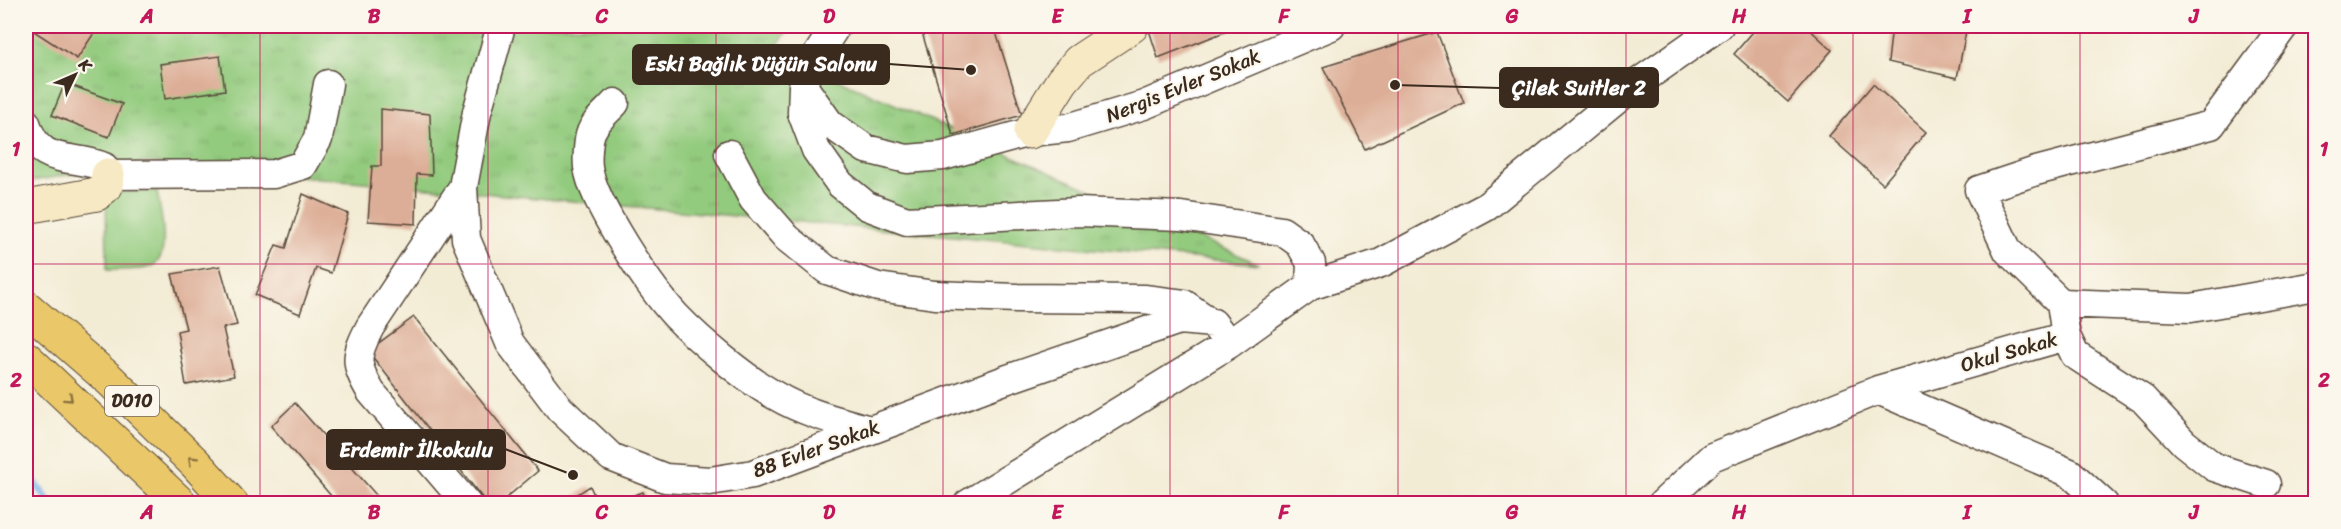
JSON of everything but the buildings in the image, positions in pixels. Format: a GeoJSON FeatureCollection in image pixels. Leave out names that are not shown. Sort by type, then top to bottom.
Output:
{"type":"FeatureCollection","features":[{"type":"Feature","properties":{"kind":"highway"},"geometry":{"type":"LineString","coordinates":[[26,289],[55,314],[76,350]]}},
{"type":"Feature","properties":{"kind":"highway","name":"D010"},"geometry":{"type":"LineString","coordinates":[[26,307],[110,380],[195,463],[232,504]]}},
{"type":"Feature","properties":{"kind":"highway","name":"D010"},"geometry":{"type":"LineString","coordinates":[[26,358],[181,504]]}},
{"type":"Feature","properties":{"kind":"street","name":"88 Evler Sokak"},"geometry":{"type":"LineString","coordinates":[[501,26],[477,112],[463,187],[466,239],[510,343],[560,409],[611,457],[665,478],[710,481],[753,474],[1005,380],[1179,320],[1221,334]]}},
{"type":"Feature","properties":{"kind":"street"},"geometry":{"type":"LineString","coordinates":[[836,26],[808,69],[803,86],[801,113],[816,150],[840,184],[867,206],[907,221],[1078,212],[1181,216],[1282,231],[1300,244],[1311,263],[1310,286]]}},
{"type":"Feature","properties":{"kind":"street"},"geometry":{"type":"LineString","coordinates":[[1030,132],[1062,81],[1079,61],[1132,26]]}},
{"type":"Feature","properties":{"kind":"street","name":"Nergis Evler Sokak"},"geometry":{"type":"LineString","coordinates":[[803,86],[831,124],[866,149],[907,159],[943,156],[1030,132],[1068,128],[1144,105],[1331,26]]}},
{"type":"Feature","properties":{"kind":"street"},"geometry":{"type":"LineString","coordinates":[[974,502],[1221,334],[1310,286],[1380,263],[1486,207],[1632,87],[1719,26]]}},
{"type":"Feature","properties":{"kind":"street","name":"Okul Sokak"},"geometry":{"type":"LineString","coordinates":[[1662,504],[1712,457],[1878,390],[2066,336],[2061,303],[2008,251],[1979,190],[2036,171],[2211,125],[2284,26]]}},
{"type":"Feature","properties":{"kind":"street"},"geometry":{"type":"LineString","coordinates":[[108,175],[274,174],[303,165],[318,139],[327,84]]}},
{"type":"Feature","properties":{"kind":"street"},"geometry":{"type":"LineString","coordinates":[[615,103],[596,123],[589,138],[588,168],[599,201],[636,263],[676,315],[724,359],[776,396],[821,416],[870,430]]}},
{"type":"Feature","properties":{"kind":"street"},"geometry":{"type":"LineString","coordinates":[[26,123],[37,145],[50,156],[93,162],[104,167],[108,175],[106,186],[97,194],[26,207]]}},
{"type":"Feature","properties":{"kind":"street"},"geometry":{"type":"LineString","coordinates":[[729,154],[753,198],[787,238],[826,270],[878,286],[935,295],[1144,299],[1184,304],[1221,334]]}},
{"type":"Feature","properties":{"kind":"street"},"geometry":{"type":"LineString","coordinates":[[463,187],[370,327],[358,352],[358,372],[371,392],[467,504]]}},
{"type":"Feature","properties":{"kind":"street"},"geometry":{"type":"LineString","coordinates":[[2061,303],[2191,308],[2316,286]]}},
{"type":"Feature","properties":{"kind":"street"},"geometry":{"type":"LineString","coordinates":[[2066,336],[2075,355],[2143,399],[2184,443],[2214,467],[2266,484]]}},
{"type":"Feature","properties":{"kind":"street"},"geometry":{"type":"LineString","coordinates":[[1878,390],[2070,473],[2103,500],[2104,504]]}},
{"type":"Feature","properties":{"kind":"green space"},"geometry":{"type":"Polygon","coordinates":[[[26,26],[791,26],[773,51],[1259,264],[144,162],[26,182],[26,26]]]}},
{"type":"Feature","properties":{"kind":"green space"},"geometry":{"type":"Polygon","coordinates":[[[157,191],[163,245],[157,262],[145,268],[107,270],[106,193],[157,191]]]}},
{"type":"Feature","properties":{"kind":"waterway"},"geometry":{"type":"LineString","coordinates":[[26,470],[51,504]]}},
{"type":"Feature","properties":{"kind":"place","name":"Eski Bağlık Düğün Salonu"},"geometry":{"type":"Point","coordinates":[971,70]}},
{"type":"Feature","properties":{"kind":"place","name":"Çilek Suitler 2"},"geometry":{"type":"Point","coordinates":[1395,85]}},
{"type":"Feature","properties":{"kind":"place","name":"Erdemir İlkokulu"},"geometry":{"type":"Point","coordinates":[573,475]}}]}
